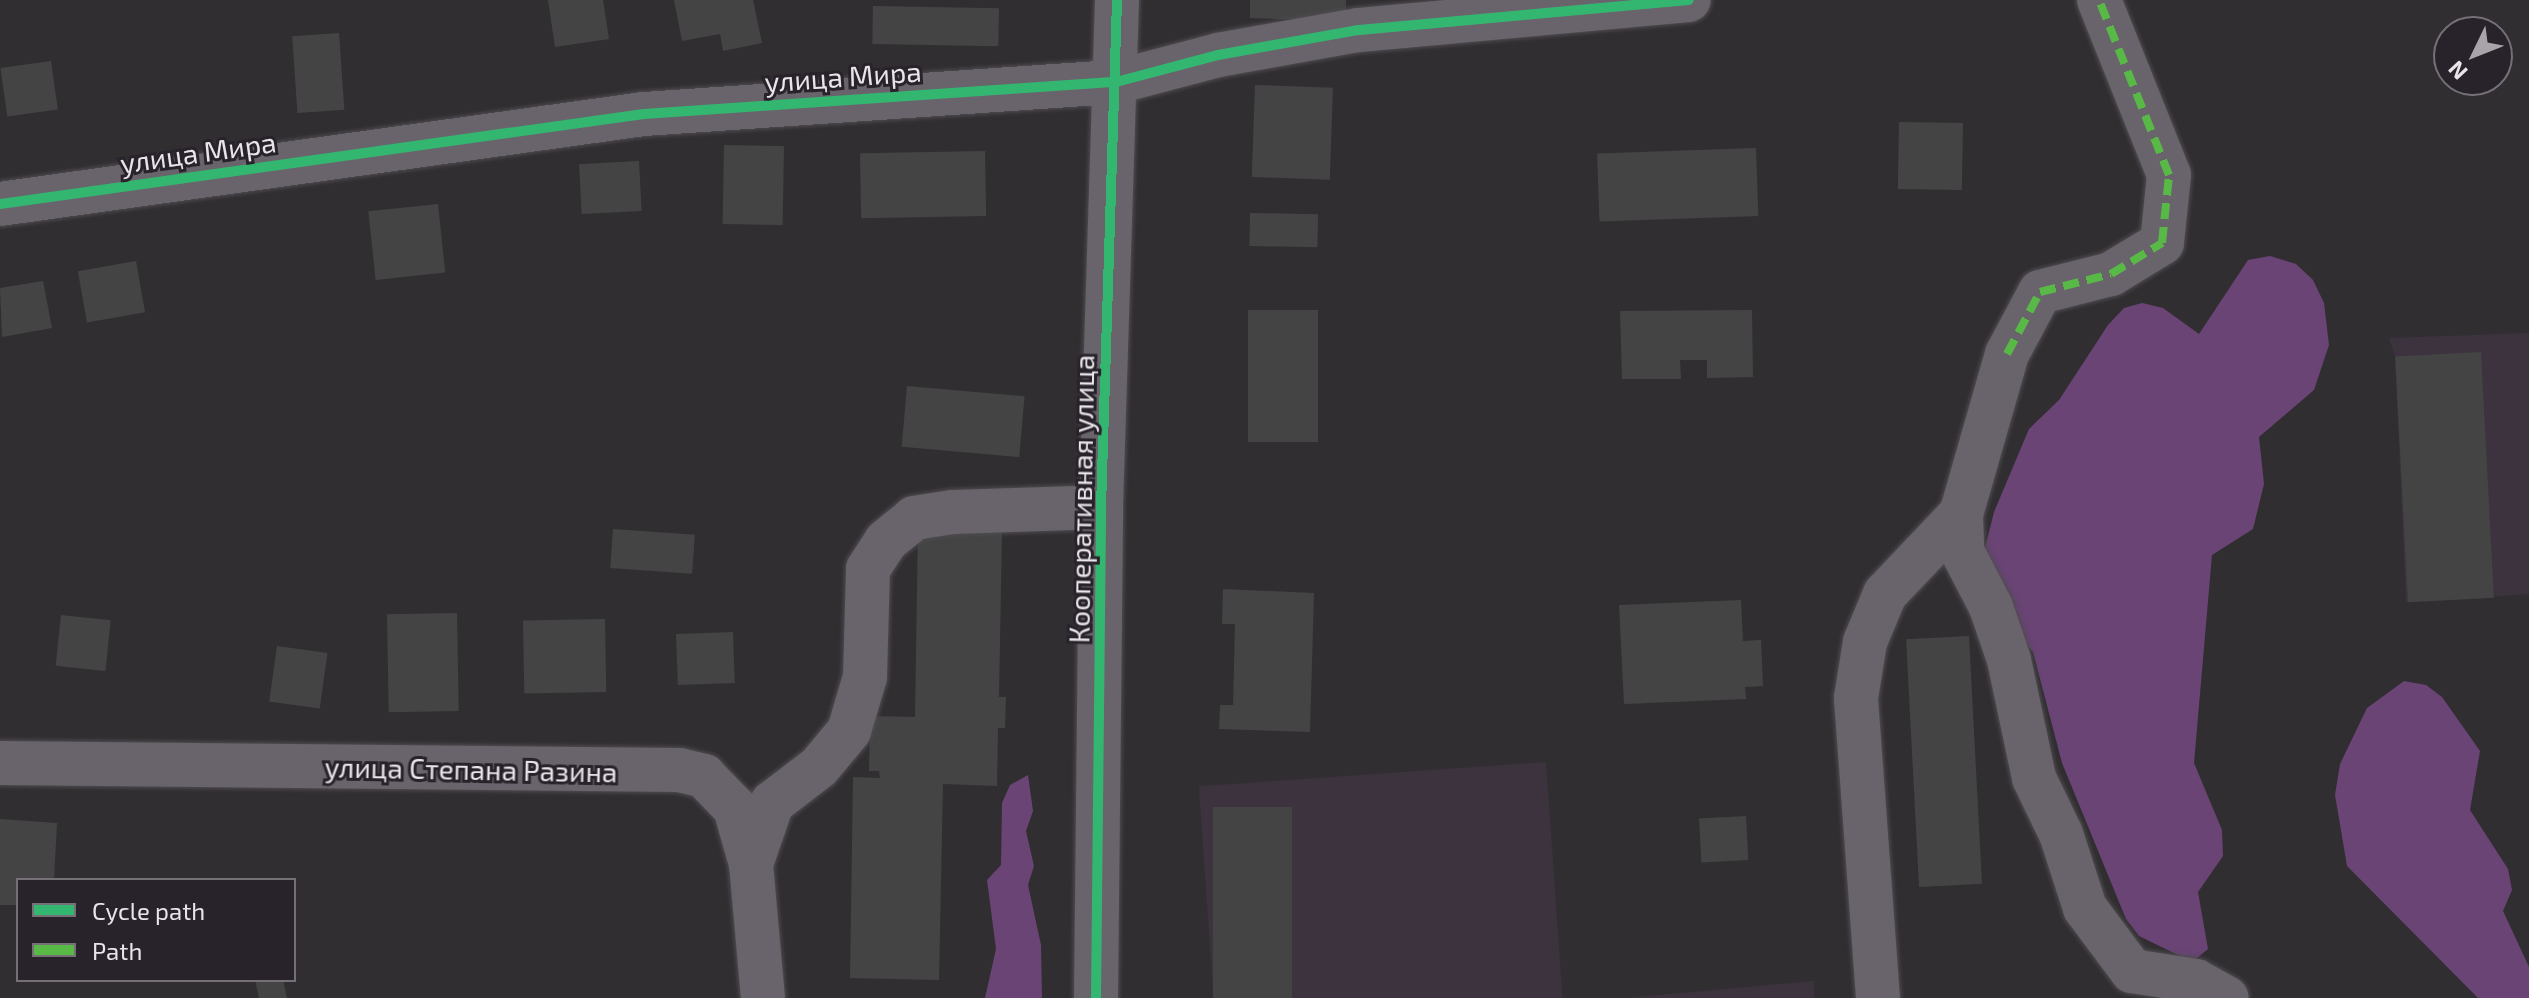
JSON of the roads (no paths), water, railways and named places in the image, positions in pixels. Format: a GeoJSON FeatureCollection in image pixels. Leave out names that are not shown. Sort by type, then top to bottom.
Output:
{"type":"FeatureCollection","features":[{"type":"Feature","properties":{"kind":"street","name":"Кооперативная улица"},"geometry":{"type":"LineString","coordinates":[[1096,998],[1101,507],[1117,0]]}},
{"type":"Feature","properties":{"kind":"street","name":"улица Мира"},"geometry":{"type":"LineString","coordinates":[[0,204],[644,114],[1116,82],[1218,55],[1359,30],[1689,0]]}},
{"type":"Feature","properties":{"kind":"street"},"geometry":{"type":"LineString","coordinates":[[2099,0],[2169,175],[2162,243],[2111,274],[2040,292],[2007,354],[1961,514],[1962,551],[1991,607],[2009,660],[2034,778],[2061,834],[2085,908],[2132,971],[2212,989]]}},
{"type":"Feature","properties":{"kind":"street"},"geometry":{"type":"LineString","coordinates":[[751,864],[772,803],[819,767],[849,731],[865,677],[868,569],[886,541],[914,518],[940,514],[1101,507]]}},
{"type":"Feature","properties":{"kind":"street"},"geometry":{"type":"LineString","coordinates":[[1878,998],[1856,698],[1865,642],[1885,594],[1961,514]]}},
{"type":"Feature","properties":{"kind":"street","name":"улица Степана Разина"},"geometry":{"type":"LineString","coordinates":[[0,763],[679,770],[704,776],[723,791],[735,808],[751,864],[763,998]]}},
{"type":"Feature","properties":{"kind":"street"},"geometry":{"type":"LineString","coordinates":[[2130,998],[2212,989]]}}]}
